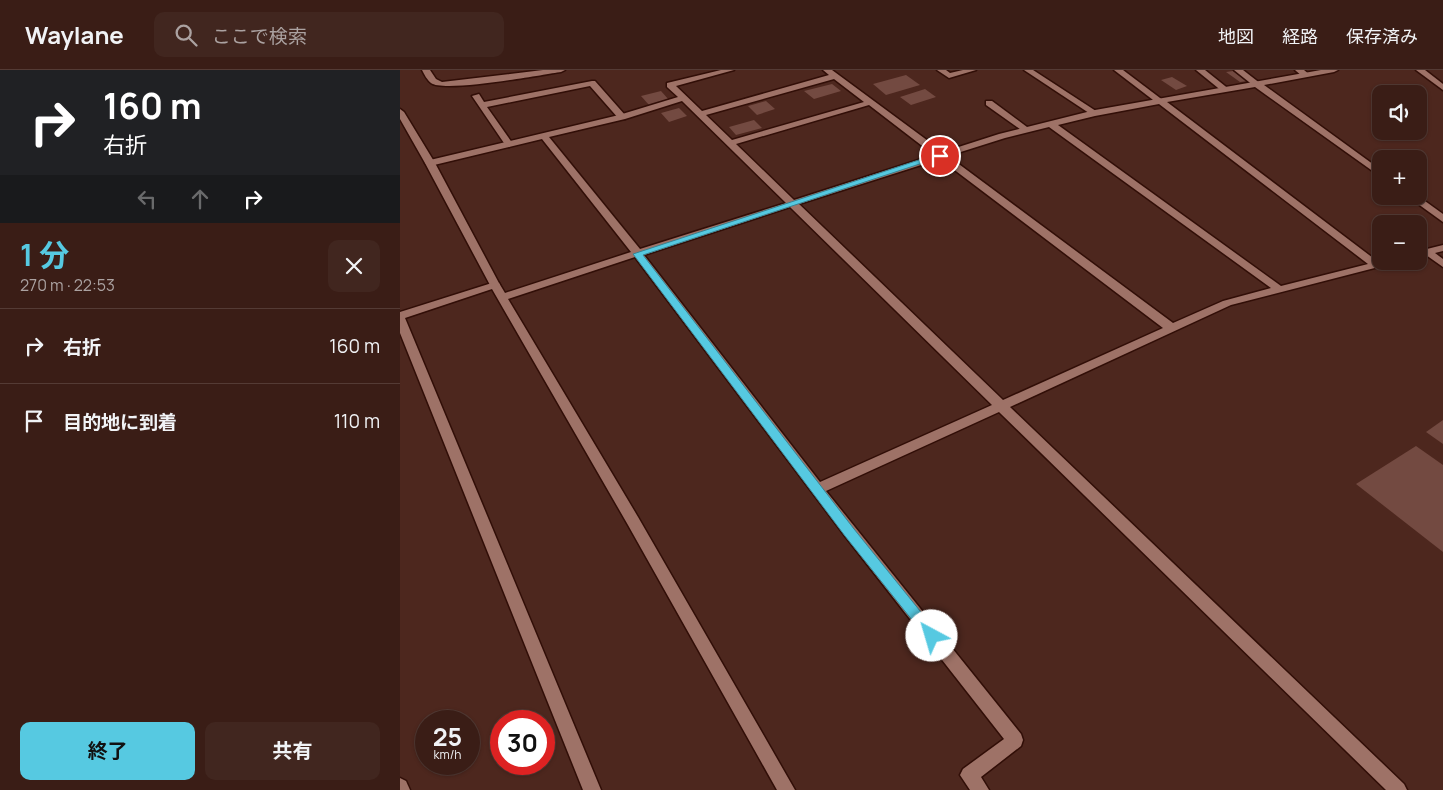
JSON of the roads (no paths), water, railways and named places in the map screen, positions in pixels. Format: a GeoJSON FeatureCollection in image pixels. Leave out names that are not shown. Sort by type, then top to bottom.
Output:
{"type":"FeatureCollection","features":[{"type":"Feature","properties":{"kind":"street"},"geometry":{"type":"LineString","coordinates":[[426,70],[433,81],[441,84],[463,83],[561,70]]}},
{"type":"Feature","properties":{"kind":"street"},"geometry":{"type":"LineString","coordinates":[[730,70],[670,85],[1398,790]]}},
{"type":"Feature","properties":{"kind":"street"},"geometry":{"type":"LineString","coordinates":[[941,70],[949,76],[972,70]]}},
{"type":"Feature","properties":{"kind":"street"},"geometry":{"type":"LineString","coordinates":[[1028,70],[1095,113]]}},
{"type":"Feature","properties":{"kind":"street"},"geometry":{"type":"LineString","coordinates":[[1118,70],[1372,262]]}},
{"type":"Feature","properties":{"kind":"street"},"geometry":{"type":"LineString","coordinates":[[1200,70],[1226,90]]}},
{"type":"Feature","properties":{"kind":"street"},"geometry":{"type":"LineString","coordinates":[[1238,70],[1372,167]]}},
{"type":"Feature","properties":{"kind":"street"},"geometry":{"type":"LineString","coordinates":[[592,790],[400,317],[638,254],[940,156],[1027,130],[1095,113],[1226,90],[1302,73],[1334,70]]}},
{"type":"Feature","properties":{"kind":"street"},"geometry":{"type":"LineString","coordinates":[[1420,70],[1443,88]]}},
{"type":"Feature","properties":{"kind":"street"},"geometry":{"type":"LineString","coordinates":[[700,114],[831,73],[1170,327]]}},
{"type":"Feature","properties":{"kind":"street"},"geometry":{"type":"LineString","coordinates":[[483,105],[592,83],[622,117]]}},
{"type":"Feature","properties":{"kind":"street"},"geometry":{"type":"LineString","coordinates":[[476,96],[508,144]]}},
{"type":"Feature","properties":{"kind":"street"},"geometry":{"type":"LineString","coordinates":[[430,163],[622,117],[684,98]]}},
{"type":"Feature","properties":{"kind":"street"},"geometry":{"type":"LineString","coordinates":[[730,143],[871,102]]}},
{"type":"Feature","properties":{"kind":"street"},"geometry":{"type":"LineString","coordinates":[[989,103],[1027,130]]}},
{"type":"Feature","properties":{"kind":"street"},"geometry":{"type":"LineString","coordinates":[[400,112],[430,163],[498,291],[633,521],[786,790]]}},
{"type":"Feature","properties":{"kind":"street"},"geometry":{"type":"LineString","coordinates":[[1051,124],[1279,289]]}},
{"type":"Feature","properties":{"kind":"street"},"geometry":{"type":"LineString","coordinates":[[544,136],[638,254],[850,532],[1015,740],[969,775],[980,790]]}},
{"type":"Feature","properties":{"kind":"street"},"geometry":{"type":"LineString","coordinates":[[1425,205],[1443,218]]}},
{"type":"Feature","properties":{"kind":"street"},"geometry":{"type":"LineString","coordinates":[[1427,252],[1443,248]]}},
{"type":"Feature","properties":{"kind":"street"},"geometry":{"type":"LineString","coordinates":[[1427,255],[1443,264]]}},
{"type":"Feature","properties":{"kind":"street"},"geometry":{"type":"LineString","coordinates":[[818,488],[1170,327],[1227,303],[1372,266]]}}]}
